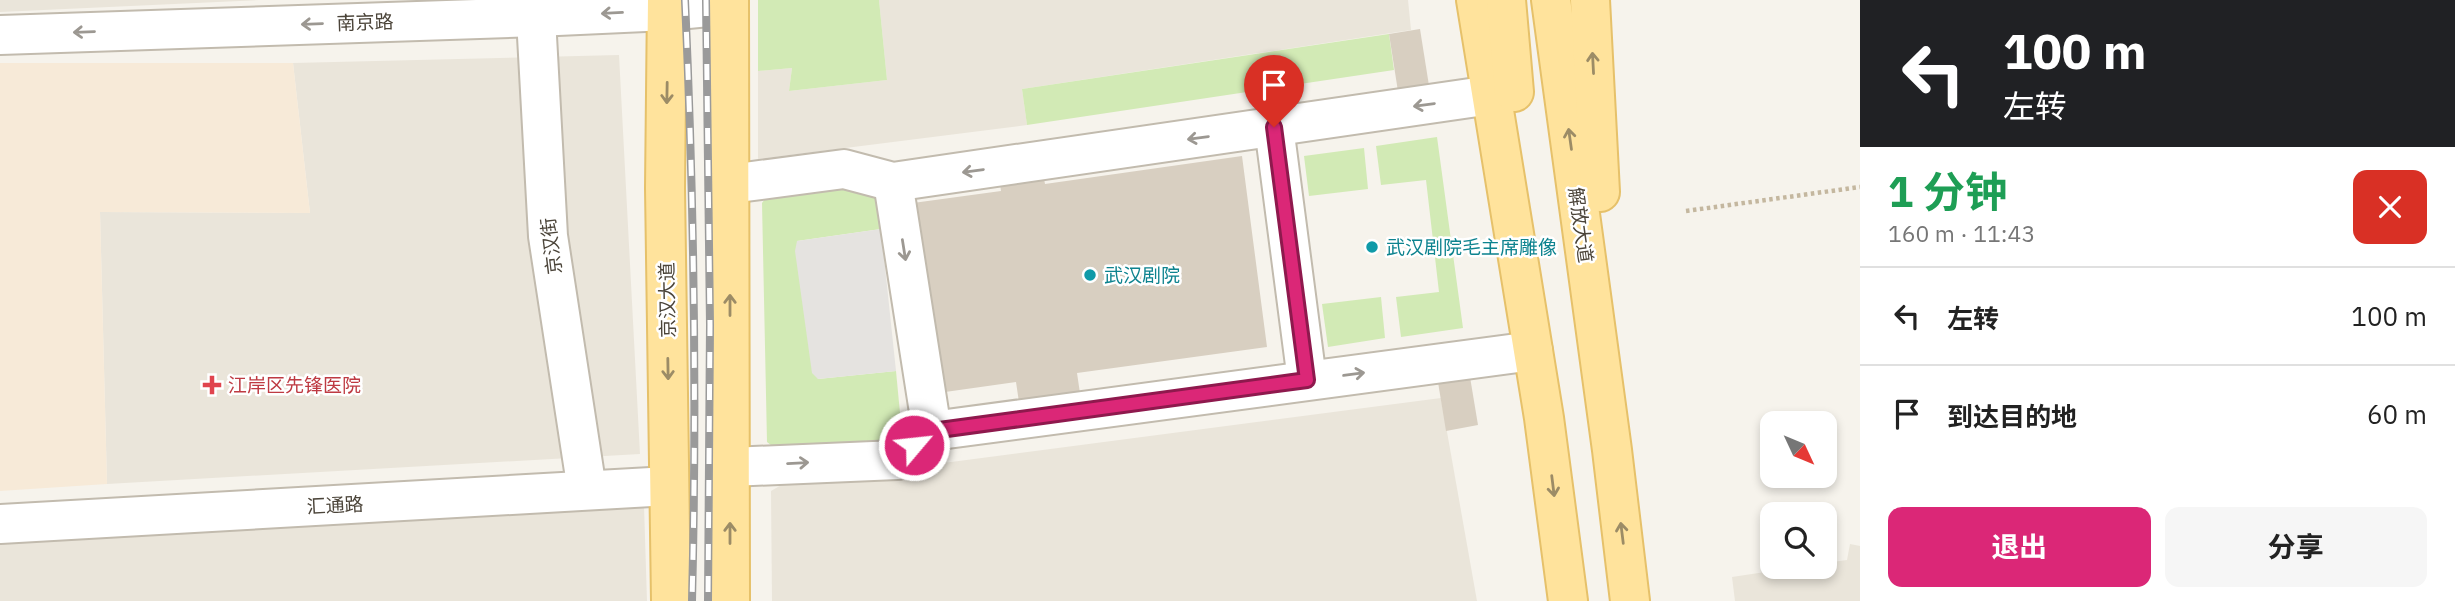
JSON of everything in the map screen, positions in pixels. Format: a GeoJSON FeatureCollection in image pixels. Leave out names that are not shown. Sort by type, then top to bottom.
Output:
{"type":"FeatureCollection","features":[{"type":"Feature","properties":{"kind":"main road"},"geometry":{"type":"LineString","coordinates":[[1476,0],[1544,418],[1568,601]]}},
{"type":"Feature","properties":{"kind":"main road"},"geometry":{"type":"LineString","coordinates":[[1506,0],[1544,418]]}},
{"type":"Feature","properties":{"kind":"main road","name":"解放大道"},"geometry":{"type":"LineString","coordinates":[[1550,0],[1630,601]]}},
{"type":"Feature","properties":{"kind":"main road","name":"解放大道"},"geometry":{"type":"LineString","coordinates":[[1590,0],[1612,450]]}},
{"type":"Feature","properties":{"kind":"main road"},"geometry":{"type":"LineString","coordinates":[[729,2],[730,601]]}},
{"type":"Feature","properties":{"kind":"main road","name":"京汉大道"},"geometry":{"type":"LineString","coordinates":[[667,5],[665,188],[671,601]]}},
{"type":"Feature","properties":{"kind":"street","name":"南京路"},"geometry":{"type":"LineString","coordinates":[[0,35],[195,14],[729,2]]}},
{"type":"Feature","properties":{"kind":"street","name":"京汉街"},"geometry":{"type":"LineString","coordinates":[[536,8],[548,236],[587,490]]}},
{"type":"Feature","properties":{"kind":"street"},"geometry":{"type":"LineString","coordinates":[[730,184],[845,169],[893,182],[1491,95]]}},
{"type":"Feature","properties":{"kind":"street"},"geometry":{"type":"LineString","coordinates":[[1274,127],[1307,380]]}},
{"type":"Feature","properties":{"kind":"street"},"geometry":{"type":"LineString","coordinates":[[893,182],[932,431]]}},
{"type":"Feature","properties":{"kind":"street"},"geometry":{"type":"LineString","coordinates":[[730,467],[897,460],[932,431],[1533,351]]}},
{"type":"Feature","properties":{"kind":"street","name":"汇通路"},"geometry":{"type":"LineString","coordinates":[[0,524],[669,486]]}},
{"type":"Feature","properties":{"kind":"path"},"geometry":{"type":"LineString","coordinates":[[1686,211],[1860,187]]}},
{"type":"Feature","properties":{"kind":"shaded area"},"geometry":{"type":"Polygon","coordinates":[[[0,0],[259,0],[0,12],[0,0]]]}},
{"type":"Feature","properties":{"kind":"shaded area"},"geometry":{"type":"Polygon","coordinates":[[[879,0],[1408,0],[1411,30],[1022,89],[1027,125],[758,159],[758,71],[792,68],[789,91],[887,80],[879,0]]]}},
{"type":"Feature","properties":{"kind":"shaded area"},"geometry":{"type":"Polygon","coordinates":[[[619,55],[640,454],[107,484],[100,212],[310,213],[293,63],[619,55]]]}},
{"type":"Feature","properties":{"kind":"shaded area"},"geometry":{"type":"Polygon","coordinates":[[[0,63],[293,63],[310,213],[100,212],[107,484],[0,491],[0,63]]]}},
{"type":"Feature","properties":{"kind":"shaded area"},"geometry":{"type":"Polygon","coordinates":[[[881,229],[896,371],[818,379],[812,373],[795,251],[797,241],[881,229]]]}},
{"type":"Feature","properties":{"kind":"shaded area"},"geometry":{"type":"Polygon","coordinates":[[[1441,398],[1477,601],[772,601],[771,491],[783,484],[1441,398]]]}},
{"type":"Feature","properties":{"kind":"shaded area"},"geometry":{"type":"Polygon","coordinates":[[[644,506],[647,601],[0,601],[0,538],[644,506]]]}},
{"type":"Feature","properties":{"kind":"shaded area"},"geometry":{"type":"Polygon","coordinates":[[[1850,544],[1860,546],[1860,601],[1735,601],[1732,577],[1760,573],[1760,579],[1837,579],[1837,561],[1847,560],[1850,544]]]}},
{"type":"Feature","properties":{"kind":"green space"},"geometry":{"type":"Polygon","coordinates":[[[758,0],[879,0],[887,80],[789,91],[792,68],[758,71],[758,0]]]}},
{"type":"Feature","properties":{"kind":"green space"},"geometry":{"type":"Polygon","coordinates":[[[1389,34],[1394,70],[1027,125],[1022,89],[1389,34]]]}},
{"type":"Feature","properties":{"kind":"green space"},"geometry":{"type":"Polygon","coordinates":[[[1437,137],[1463,328],[1401,337],[1396,297],[1439,292],[1426,180],[1381,185],[1376,146],[1437,137]]]}},
{"type":"Feature","properties":{"kind":"green space"},"geometry":{"type":"Polygon","coordinates":[[[1364,148],[1368,189],[1309,196],[1304,156],[1364,148]]]}},
{"type":"Feature","properties":{"kind":"green space"},"geometry":{"type":"Polygon","coordinates":[[[876,186],[881,229],[797,241],[818,379],[896,371],[902,434],[890,451],[781,453],[767,442],[762,203],[771,191],[876,186]]]}},
{"type":"Feature","properties":{"kind":"green space"},"geometry":{"type":"Polygon","coordinates":[[[1381,297],[1385,338],[1328,347],[1322,304],[1381,297]]]}},
{"type":"Feature","properties":{"kind":"building"},"geometry":{"type":"Polygon","coordinates":[[[1420,29],[1430,92],[1399,98],[1389,34],[1420,29]]]}},
{"type":"Feature","properties":{"kind":"building","name":"武汉剧院"},"geometry":{"type":"Polygon","coordinates":[[[1242,156],[1267,347],[1077,373],[1081,400],[1020,409],[1016,382],[938,393],[913,203],[1001,191],[998,170],[1041,163],[1045,184],[1242,156]]]}},
{"type":"Feature","properties":{"kind":"building"},"geometry":{"type":"Polygon","coordinates":[[[1468,365],[1478,425],[1446,431],[1436,370],[1468,365]]]}},
{"type":"Feature","properties":{"kind":"railway"},"geometry":{"type":"LineString","coordinates":[[685,0],[694,300],[692,601]]}},
{"type":"Feature","properties":{"kind":"railway"},"geometry":{"type":"LineString","coordinates":[[706,0],[710,325],[708,601]]}},
{"type":"Feature","properties":{"kind":"place","name":"武汉剧院毛主席雕像"},"geometry":{"type":"Point","coordinates":[1372,247]}},
{"type":"Feature","properties":{"kind":"place","name":"武汉剧院"},"geometry":{"type":"Point","coordinates":[1090,275]}},
{"type":"Feature","properties":{"kind":"place","name":"江岸区先锋医院"},"geometry":{"type":"Point","coordinates":[212,385]}},
{"type":"Feature","properties":{"kind":"route"},"geometry":{"type":"LineString","coordinates":[[914,445],[932,431],[1307,380],[1274,127]]}}]}
